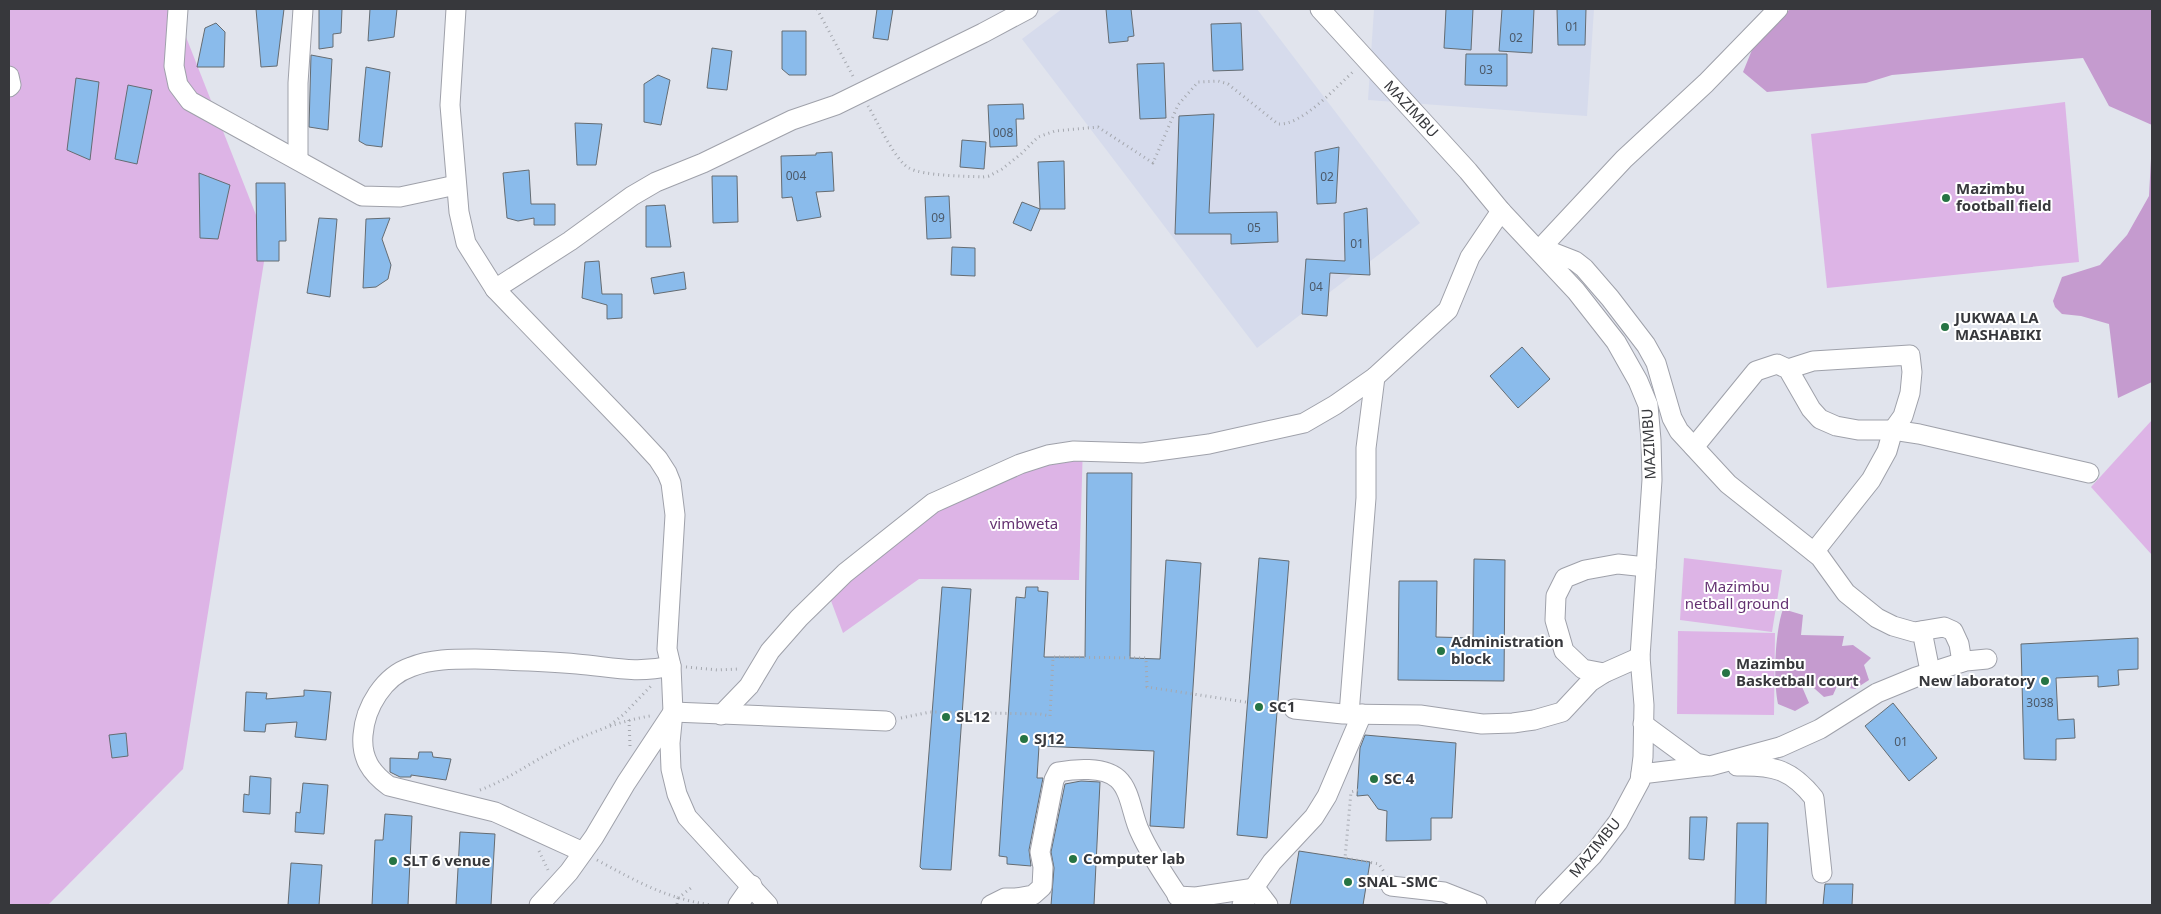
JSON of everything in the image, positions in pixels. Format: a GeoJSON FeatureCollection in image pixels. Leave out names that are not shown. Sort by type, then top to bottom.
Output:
{"type":"FeatureCollection","features":[{"type":"Feature","properties":{"kind":"street"},"geometry":{"type":"LineString","coordinates":[[178,9],[174,66],[178,85],[190,101],[362,196],[400,197],[456,185]]}},
{"type":"Feature","properties":{"kind":"street"},"geometry":{"type":"LineString","coordinates":[[298,160],[298,83],[303,9]]}},
{"type":"Feature","properties":{"kind":"street"},"geometry":{"type":"LineString","coordinates":[[456,9],[450,105],[459,212],[466,244],[496,289],[633,432],[658,459],[667,473],[673,493],[675,514],[667,649],[671,666],[673,712],[670,743],[671,769],[677,794],[687,817],[752,885],[768,905]]}},
{"type":"Feature","properties":{"kind":"street"},"geometry":{"type":"LineString","coordinates":[[496,289],[570,241],[632,196],[656,182],[712,159],[792,120],[836,105],[982,34],[1028,9]]}},
{"type":"Feature","properties":{"kind":"street","name":"MAZIMBU"},"geometry":{"type":"LineString","coordinates":[[1320,9],[1468,171],[1501,211],[1576,291],[1616,342],[1645,396],[1649,413],[1652,454],[1640,658],[1643,724],[1641,774],[1635,792],[1618,822],[1592,856],[1545,905]]}},
{"type":"Feature","properties":{"kind":"street"},"geometry":{"type":"LineString","coordinates":[[1539,250],[1624,159],[1706,83],[1778,9]]}},
{"type":"Feature","properties":{"kind":"street"},"geometry":{"type":"LineString","coordinates":[[9,76],[11,85],[9,87]]}},
{"type":"Feature","properties":{"kind":"street"},"geometry":{"type":"LineString","coordinates":[[721,715],[749,686],[765,658],[800,618],[845,574],[933,503],[1020,464],[1048,456],[1074,451],[1142,453],[1238,438],[1304,423],[1349,396],[1375,377],[1448,310],[1470,257],[1501,211]]}},
{"type":"Feature","properties":{"kind":"street"},"geometry":{"type":"LineString","coordinates":[[1539,250],[1552,252],[1575,261],[1584,268],[1621,312],[1646,344],[1656,363],[1675,425],[1728,484],[1820,557],[1846,592],[1862,608],[1893,626],[1914,632],[1944,627],[1953,632],[1959,644],[1962,662]]}},
{"type":"Feature","properties":{"kind":"street"},"geometry":{"type":"LineString","coordinates":[[1788,369],[1813,362],[1910,355],[1912,372],[1910,393],[1903,416],[1893,430],[1887,451],[1871,480],[1814,552]]}},
{"type":"Feature","properties":{"kind":"street"},"geometry":{"type":"LineString","coordinates":[[1694,447],[1756,371],[1777,364],[1788,369],[1811,409],[1820,419],[1836,426],[1858,430],[1893,430],[1919,434],[2089,473]]}},
{"type":"Feature","properties":{"kind":"street"},"geometry":{"type":"LineString","coordinates":[[1242,905],[1272,862],[1314,817],[1327,796],[1356,714],[1366,498],[1366,448],[1375,377]]}},
{"type":"Feature","properties":{"kind":"street"},"geometry":{"type":"LineString","coordinates":[[1604,673],[1582,669],[1564,651],[1555,620],[1556,596],[1565,578],[1585,570],[1618,564],[1646,567]]}},
{"type":"Feature","properties":{"kind":"street"},"geometry":{"type":"LineString","coordinates":[[1922,631],[1930,671]]}},
{"type":"Feature","properties":{"kind":"street"},"geometry":{"type":"LineString","coordinates":[[1294,709],[1356,714],[1420,715],[1482,724],[1534,720],[1562,712],[1590,682],[1604,673],[1640,658]]}},
{"type":"Feature","properties":{"kind":"street"},"geometry":{"type":"LineString","coordinates":[[583,852],[495,812],[388,786],[376,777],[364,758],[363,735],[368,713],[384,686],[397,674],[410,667],[442,659],[513,660],[642,671],[671,666]]}},
{"type":"Feature","properties":{"kind":"street"},"geometry":{"type":"LineString","coordinates":[[1641,774],[1731,762],[1780,747],[1820,728],[1878,693],[1930,671],[1962,662],[1987,659]]}},
{"type":"Feature","properties":{"kind":"street"},"geometry":{"type":"LineString","coordinates":[[673,712],[886,721]]}},
{"type":"Feature","properties":{"kind":"street"},"geometry":{"type":"LineString","coordinates":[[539,905],[583,852],[673,712]]}},
{"type":"Feature","properties":{"kind":"street"},"geometry":{"type":"LineString","coordinates":[[1643,724],[1696,763],[1710,766],[1776,768],[1800,781],[1814,798],[1822,872]]}},
{"type":"Feature","properties":{"kind":"street"},"geometry":{"type":"LineString","coordinates":[[991,905],[1005,898],[1020,902],[1033,895],[1042,887],[1043,867],[1040,852],[1054,780],[1058,772],[1069,770],[1104,771],[1117,778],[1125,790],[1140,832],[1181,900],[1196,896],[1255,888]]}},
{"type":"Feature","properties":{"kind":"street"},"geometry":{"type":"LineString","coordinates":[[738,905],[752,885]]}},
{"type":"Feature","properties":{"kind":"street"},"geometry":{"type":"LineString","coordinates":[[1391,886],[1444,892],[1477,905]]}},
{"type":"Feature","properties":{"kind":"street"},"geometry":{"type":"LineString","coordinates":[[1255,888],[1268,905]]}},
{"type":"Feature","properties":{"kind":"path"},"geometry":{"type":"LineString","coordinates":[[817,9],[896,155],[908,168],[944,174],[989,176],[1002,169],[1021,154],[1038,137],[1055,130],[1098,127],[1153,163],[1178,105],[1198,82],[1218,81],[1228,84],[1278,124],[1291,123],[1308,111],[1366,61]]}},
{"type":"Feature","properties":{"kind":"path"},"geometry":{"type":"LineString","coordinates":[[886,721],[930,712],[1040,714],[1050,716],[1053,657],[1146,658],[1147,687],[1294,709]]}},
{"type":"Feature","properties":{"kind":"path"},"geometry":{"type":"LineString","coordinates":[[608,727],[635,704],[671,666],[718,670],[738,669],[765,658]]}},
{"type":"Feature","properties":{"kind":"path"},"geometry":{"type":"LineString","coordinates":[[457,802],[494,785],[563,747],[608,727],[637,718],[673,712]]}},
{"type":"Feature","properties":{"kind":"path"},"geometry":{"type":"LineString","coordinates":[[1358,790],[1351,792],[1345,858],[1379,864],[1391,886]]}},
{"type":"Feature","properties":{"kind":"path"},"geometry":{"type":"LineString","coordinates":[[534,843],[548,868],[548,878]]}},
{"type":"Feature","properties":{"kind":"path"},"geometry":{"type":"LineString","coordinates":[[583,852],[654,890],[688,902],[712,905]]}},
{"type":"Feature","properties":{"kind":"path"},"geometry":{"type":"LineString","coordinates":[[677,904],[678,898],[691,888]]}},
{"type":"Feature","properties":{"kind":"shaded area"},"geometry":{"type":"Polygon","coordinates":[[[1062,9],[1257,9],[1420,223],[1257,348],[1022,39],[1062,9]]]}},
{"type":"Feature","properties":{"kind":"shaded area"},"geometry":{"type":"Polygon","coordinates":[[[1374,9],[1594,9],[1587,116],[1368,100],[1374,9]]]}},
{"type":"Feature","properties":{"kind":"shaded area"},"geometry":{"type":"Polygon","coordinates":[[[1790,9],[2152,9],[2152,125],[2109,106],[2083,58],[1892,75],[1866,83],[1767,92],[1743,72],[1754,45],[1790,9]]]}},
{"type":"Feature","properties":{"kind":"shaded area"},"geometry":{"type":"Polygon","coordinates":[[[2152,140],[2152,382],[2118,398],[2109,324],[2081,316],[2062,314],[2055,307],[2053,301],[2062,277],[2100,265],[2127,235],[2149,196],[2152,140]]]}},
{"type":"Feature","properties":{"kind":"shaded area"},"geometry":{"type":"Polygon","coordinates":[[[1783,609],[1803,615],[1801,635],[1844,636],[1842,646],[1853,645],[1871,658],[1864,665],[1869,680],[1855,689],[1837,686],[1833,695],[1824,697],[1806,681],[1800,682],[1809,703],[1795,711],[1778,704],[1776,694],[1776,656],[1778,630],[1783,609]]]}},
{"type":"Feature","properties":{"kind":"green space"},"geometry":{"type":"Polygon","coordinates":[[[9,9],[175,9],[267,243],[183,769],[48,905],[9,905],[9,9]]]}},
{"type":"Feature","properties":{"kind":"green space","name":"Mazimbu football field"},"geometry":{"type":"Polygon","coordinates":[[[2065,102],[2079,262],[1827,288],[1811,134],[2065,102]]]}},
{"type":"Feature","properties":{"kind":"green space"},"geometry":{"type":"Polygon","coordinates":[[[2152,420],[2152,555],[2091,487],[2152,420]]]}},
{"type":"Feature","properties":{"kind":"green space","name":"vimbweta"},"geometry":{"type":"Polygon","coordinates":[[[1083,444],[1079,580],[919,579],[843,633],[827,590],[939,500],[1083,444]]]}},
{"type":"Feature","properties":{"kind":"green space","name":"Mazimbu netball ground"},"geometry":{"type":"Polygon","coordinates":[[[1684,558],[1782,570],[1772,632],[1680,620],[1684,558]]]}},
{"type":"Feature","properties":{"kind":"green space","name":"Mazimbu Basketball court"},"geometry":{"type":"Polygon","coordinates":[[[1678,631],[1775,633],[1774,715],[1677,714],[1678,631]]]}},
{"type":"Feature","properties":{"kind":"building"},"geometry":{"type":"Polygon","coordinates":[[[256,9],[284,9],[277,66],[261,67],[256,9]]]}},
{"type":"Feature","properties":{"kind":"building"},"geometry":{"type":"Polygon","coordinates":[[[319,9],[342,9],[341,33],[333,34],[333,47],[319,49],[319,9]]]}},
{"type":"Feature","properties":{"kind":"building"},"geometry":{"type":"Polygon","coordinates":[[[370,9],[397,9],[394,37],[368,41],[370,9]]]}},
{"type":"Feature","properties":{"kind":"building"},"geometry":{"type":"Polygon","coordinates":[[[877,9],[893,9],[888,40],[873,38],[877,9]]]}},
{"type":"Feature","properties":{"kind":"building"},"geometry":{"type":"Polygon","coordinates":[[[1106,9],[1131,9],[1134,36],[1128,37],[1128,41],[1109,43],[1106,9]]]}},
{"type":"Feature","properties":{"kind":"building"},"geometry":{"type":"Polygon","coordinates":[[[1446,9],[1473,9],[1471,50],[1444,48],[1446,9]]]}},
{"type":"Feature","properties":{"kind":"building"},"geometry":{"type":"Polygon","coordinates":[[[1502,9],[1534,9],[1532,53],[1499,51],[1502,9]]]}},
{"type":"Feature","properties":{"kind":"building"},"geometry":{"type":"Polygon","coordinates":[[[1557,9],[1586,9],[1585,45],[1558,45],[1557,9]]]}},
{"type":"Feature","properties":{"kind":"building"},"geometry":{"type":"Polygon","coordinates":[[[216,23],[225,32],[224,67],[197,67],[205,28],[216,23]]]}},
{"type":"Feature","properties":{"kind":"building"},"geometry":{"type":"Polygon","coordinates":[[[1241,23],[1243,70],[1213,71],[1211,24],[1241,23]]]}},
{"type":"Feature","properties":{"kind":"building"},"geometry":{"type":"Polygon","coordinates":[[[782,31],[806,31],[806,75],[789,75],[782,69],[782,31]]]}},
{"type":"Feature","properties":{"kind":"building"},"geometry":{"type":"Polygon","coordinates":[[[712,48],[732,51],[727,90],[707,88],[712,48]]]}},
{"type":"Feature","properties":{"kind":"building"},"geometry":{"type":"Polygon","coordinates":[[[1466,54],[1507,54],[1507,86],[1465,85],[1466,54]]]}},
{"type":"Feature","properties":{"kind":"building"},"geometry":{"type":"Polygon","coordinates":[[[311,55],[332,59],[328,130],[309,127],[311,55]]]}},
{"type":"Feature","properties":{"kind":"building"},"geometry":{"type":"Polygon","coordinates":[[[1164,63],[1166,118],[1140,119],[1137,64],[1164,63]]]}},
{"type":"Feature","properties":{"kind":"building"},"geometry":{"type":"Polygon","coordinates":[[[366,67],[390,72],[382,147],[366,145],[359,141],[366,67]]]}},
{"type":"Feature","properties":{"kind":"building"},"geometry":{"type":"Polygon","coordinates":[[[658,75],[670,80],[661,125],[644,122],[644,84],[658,75]]]}},
{"type":"Feature","properties":{"kind":"building"},"geometry":{"type":"Polygon","coordinates":[[[76,78],[99,82],[90,160],[67,150],[76,78]]]}},
{"type":"Feature","properties":{"kind":"building"},"geometry":{"type":"Polygon","coordinates":[[[128,85],[152,90],[137,164],[115,159],[128,85]]]}},
{"type":"Feature","properties":{"kind":"building"},"geometry":{"type":"Polygon","coordinates":[[[1023,104],[1024,119],[1016,119],[1017,146],[990,147],[988,105],[1023,104]]]}},
{"type":"Feature","properties":{"kind":"building"},"geometry":{"type":"Polygon","coordinates":[[[1214,114],[1209,213],[1277,212],[1278,242],[1231,244],[1231,234],[1175,234],[1179,116],[1214,114]]]}},
{"type":"Feature","properties":{"kind":"building"},"geometry":{"type":"Polygon","coordinates":[[[575,123],[602,124],[596,165],[577,165],[575,123]]]}},
{"type":"Feature","properties":{"kind":"building"},"geometry":{"type":"Polygon","coordinates":[[[962,140],[986,142],[984,169],[960,167],[962,140]]]}},
{"type":"Feature","properties":{"kind":"building"},"geometry":{"type":"Polygon","coordinates":[[[1339,147],[1336,203],[1317,204],[1315,152],[1339,147]]]}},
{"type":"Feature","properties":{"kind":"building"},"geometry":{"type":"Polygon","coordinates":[[[832,152],[834,191],[816,192],[821,217],[797,221],[792,197],[782,198],[781,156],[816,155],[816,153],[832,152]]]}},
{"type":"Feature","properties":{"kind":"building"},"geometry":{"type":"Polygon","coordinates":[[[1064,161],[1065,209],[1040,209],[1038,162],[1064,161]]]}},
{"type":"Feature","properties":{"kind":"building"},"geometry":{"type":"Polygon","coordinates":[[[529,170],[531,204],[555,204],[555,225],[534,225],[534,218],[518,221],[507,218],[503,173],[529,170]]]}},
{"type":"Feature","properties":{"kind":"building"},"geometry":{"type":"Polygon","coordinates":[[[199,173],[230,185],[218,239],[200,238],[199,173]]]}},
{"type":"Feature","properties":{"kind":"building"},"geometry":{"type":"Polygon","coordinates":[[[712,176],[737,176],[738,222],[713,223],[712,176]]]}},
{"type":"Feature","properties":{"kind":"building"},"geometry":{"type":"Polygon","coordinates":[[[256,183],[285,183],[286,241],[279,241],[279,261],[257,261],[256,183]]]}},
{"type":"Feature","properties":{"kind":"building"},"geometry":{"type":"Polygon","coordinates":[[[949,196],[951,238],[927,239],[925,197],[949,196]]]}},
{"type":"Feature","properties":{"kind":"building"},"geometry":{"type":"Polygon","coordinates":[[[1022,202],[1040,209],[1031,231],[1013,223],[1022,202]]]}},
{"type":"Feature","properties":{"kind":"building"},"geometry":{"type":"Polygon","coordinates":[[[665,205],[671,247],[646,247],[646,206],[665,205]]]}},
{"type":"Feature","properties":{"kind":"building"},"geometry":{"type":"Polygon","coordinates":[[[1367,208],[1370,275],[1330,273],[1327,316],[1302,314],[1306,259],[1345,261],[1344,213],[1367,208]]]}},
{"type":"Feature","properties":{"kind":"building"},"geometry":{"type":"Polygon","coordinates":[[[319,218],[337,219],[330,297],[307,293],[319,218]]]}},
{"type":"Feature","properties":{"kind":"building"},"geometry":{"type":"Polygon","coordinates":[[[390,218],[382,239],[391,265],[388,279],[376,287],[363,288],[366,219],[390,218]]]}},
{"type":"Feature","properties":{"kind":"building"},"geometry":{"type":"Polygon","coordinates":[[[952,247],[975,248],[975,276],[951,275],[952,247]]]}},
{"type":"Feature","properties":{"kind":"building"},"geometry":{"type":"Polygon","coordinates":[[[599,261],[602,294],[622,294],[622,318],[607,319],[607,305],[582,298],[585,262],[599,261]]]}},
{"type":"Feature","properties":{"kind":"building"},"geometry":{"type":"Polygon","coordinates":[[[684,272],[686,289],[654,294],[651,278],[684,272]]]}},
{"type":"Feature","properties":{"kind":"building"},"geometry":{"type":"Polygon","coordinates":[[[1522,347],[1550,379],[1518,408],[1490,376],[1522,347]]]}},
{"type":"Feature","properties":{"kind":"building"},"geometry":{"type":"Polygon","coordinates":[[[1087,473],[1132,473],[1130,658],[1160,659],[1166,560],[1201,563],[1184,828],[1150,826],[1154,751],[1039,746],[1037,778],[1043,778],[1029,850],[1031,866],[1007,864],[1007,857],[999,856],[1016,597],[1025,598],[1026,587],[1038,587],[1038,591],[1048,592],[1044,657],[1085,657],[1087,473]]]}},
{"type":"Feature","properties":{"kind":"building"},"geometry":{"type":"Polygon","coordinates":[[[1259,558],[1289,561],[1267,838],[1237,835],[1259,558]]]}},
{"type":"Feature","properties":{"kind":"building"},"geometry":{"type":"Polygon","coordinates":[[[1474,559],[1505,560],[1504,681],[1398,680],[1399,581],[1437,581],[1436,637],[1473,638],[1474,559]]]}},
{"type":"Feature","properties":{"kind":"building"},"geometry":{"type":"Polygon","coordinates":[[[942,587],[971,589],[951,870],[922,869],[920,867],[942,587]]]}},
{"type":"Feature","properties":{"kind":"building"},"geometry":{"type":"Polygon","coordinates":[[[2138,638],[2138,669],[2118,670],[2119,685],[2098,687],[2098,676],[2056,678],[2058,720],[2074,719],[2075,738],[2056,739],[2056,760],[2024,759],[2021,644],[2138,638]]]}},
{"type":"Feature","properties":{"kind":"building"},"geometry":{"type":"Polygon","coordinates":[[[304,690],[331,692],[326,740],[295,737],[297,722],[266,724],[265,732],[244,731],[246,692],[267,693],[266,699],[304,696],[304,690]]]}},
{"type":"Feature","properties":{"kind":"building"},"geometry":{"type":"Polygon","coordinates":[[[1893,703],[1937,758],[1909,781],[1865,726],[1893,703]]]}},
{"type":"Feature","properties":{"kind":"building"},"geometry":{"type":"Polygon","coordinates":[[[126,733],[128,756],[112,758],[109,735],[126,733]]]}},
{"type":"Feature","properties":{"kind":"building"},"geometry":{"type":"Polygon","coordinates":[[[1365,735],[1456,743],[1452,818],[1431,818],[1431,840],[1386,841],[1387,811],[1378,809],[1368,795],[1357,796],[1360,748],[1365,735]]]}},
{"type":"Feature","properties":{"kind":"building"},"geometry":{"type":"Polygon","coordinates":[[[419,752],[432,752],[433,757],[451,759],[446,780],[411,775],[411,777],[400,777],[390,772],[390,758],[418,759],[419,752]]]}},
{"type":"Feature","properties":{"kind":"building"},"geometry":{"type":"Polygon","coordinates":[[[250,776],[271,778],[270,814],[243,812],[244,794],[249,795],[250,776]]]}},
{"type":"Feature","properties":{"kind":"building"},"geometry":{"type":"Polygon","coordinates":[[[1081,781],[1100,782],[1094,905],[1051,905],[1054,868],[1051,852],[1065,784],[1081,781]]]}},
{"type":"Feature","properties":{"kind":"building"},"geometry":{"type":"Polygon","coordinates":[[[303,783],[328,785],[324,834],[295,832],[296,812],[300,813],[303,783]]]}},
{"type":"Feature","properties":{"kind":"building"},"geometry":{"type":"Polygon","coordinates":[[[385,814],[412,816],[408,905],[372,905],[375,840],[383,840],[385,814]]]}},
{"type":"Feature","properties":{"kind":"building"},"geometry":{"type":"Polygon","coordinates":[[[1690,817],[1707,817],[1704,860],[1689,859],[1690,817]]]}},
{"type":"Feature","properties":{"kind":"building"},"geometry":{"type":"Polygon","coordinates":[[[1737,823],[1768,823],[1766,905],[1735,905],[1737,823]]]}},
{"type":"Feature","properties":{"kind":"building"},"geometry":{"type":"Polygon","coordinates":[[[460,832],[495,834],[491,905],[456,905],[460,832]]]}},
{"type":"Feature","properties":{"kind":"building"},"geometry":{"type":"Polygon","coordinates":[[[1299,851],[1370,862],[1363,905],[1290,905],[1299,851]]]}},
{"type":"Feature","properties":{"kind":"building"},"geometry":{"type":"Polygon","coordinates":[[[291,863],[322,865],[319,905],[288,905],[291,863]]]}},
{"type":"Feature","properties":{"kind":"building"},"geometry":{"type":"Polygon","coordinates":[[[1825,884],[1853,884],[1852,905],[1823,905],[1825,884]]]}},
{"type":"Feature","properties":{"kind":"place","name":"Mazimbu football field"},"geometry":{"type":"Point","coordinates":[1946,198]}},
{"type":"Feature","properties":{"kind":"place","name":"JUKWAA LA MASHABIKI"},"geometry":{"type":"Point","coordinates":[1945,327]}},
{"type":"Feature","properties":{"kind":"place","name":"Administration block"},"geometry":{"type":"Point","coordinates":[1441,651]}},
{"type":"Feature","properties":{"kind":"place","name":"Mazimbu Basketball court"},"geometry":{"type":"Point","coordinates":[1726,673]}},
{"type":"Feature","properties":{"kind":"place","name":"New laboratory"},"geometry":{"type":"Point","coordinates":[2045,681]}},
{"type":"Feature","properties":{"kind":"place","name":"SC1"},"geometry":{"type":"Point","coordinates":[1259,707]}},
{"type":"Feature","properties":{"kind":"place","name":"SL12"},"geometry":{"type":"Point","coordinates":[946,717]}},
{"type":"Feature","properties":{"kind":"place","name":"SJ12"},"geometry":{"type":"Point","coordinates":[1024,739]}},
{"type":"Feature","properties":{"kind":"place","name":"SC 4"},"geometry":{"type":"Point","coordinates":[1374,779]}},
{"type":"Feature","properties":{"kind":"place","name":"Computer lab"},"geometry":{"type":"Point","coordinates":[1073,859]}},
{"type":"Feature","properties":{"kind":"place","name":"SLT 6 venue"},"geometry":{"type":"Point","coordinates":[393,861]}},
{"type":"Feature","properties":{"kind":"place","name":"SNAL -SMC"},"geometry":{"type":"Point","coordinates":[1348,882]}}]}
